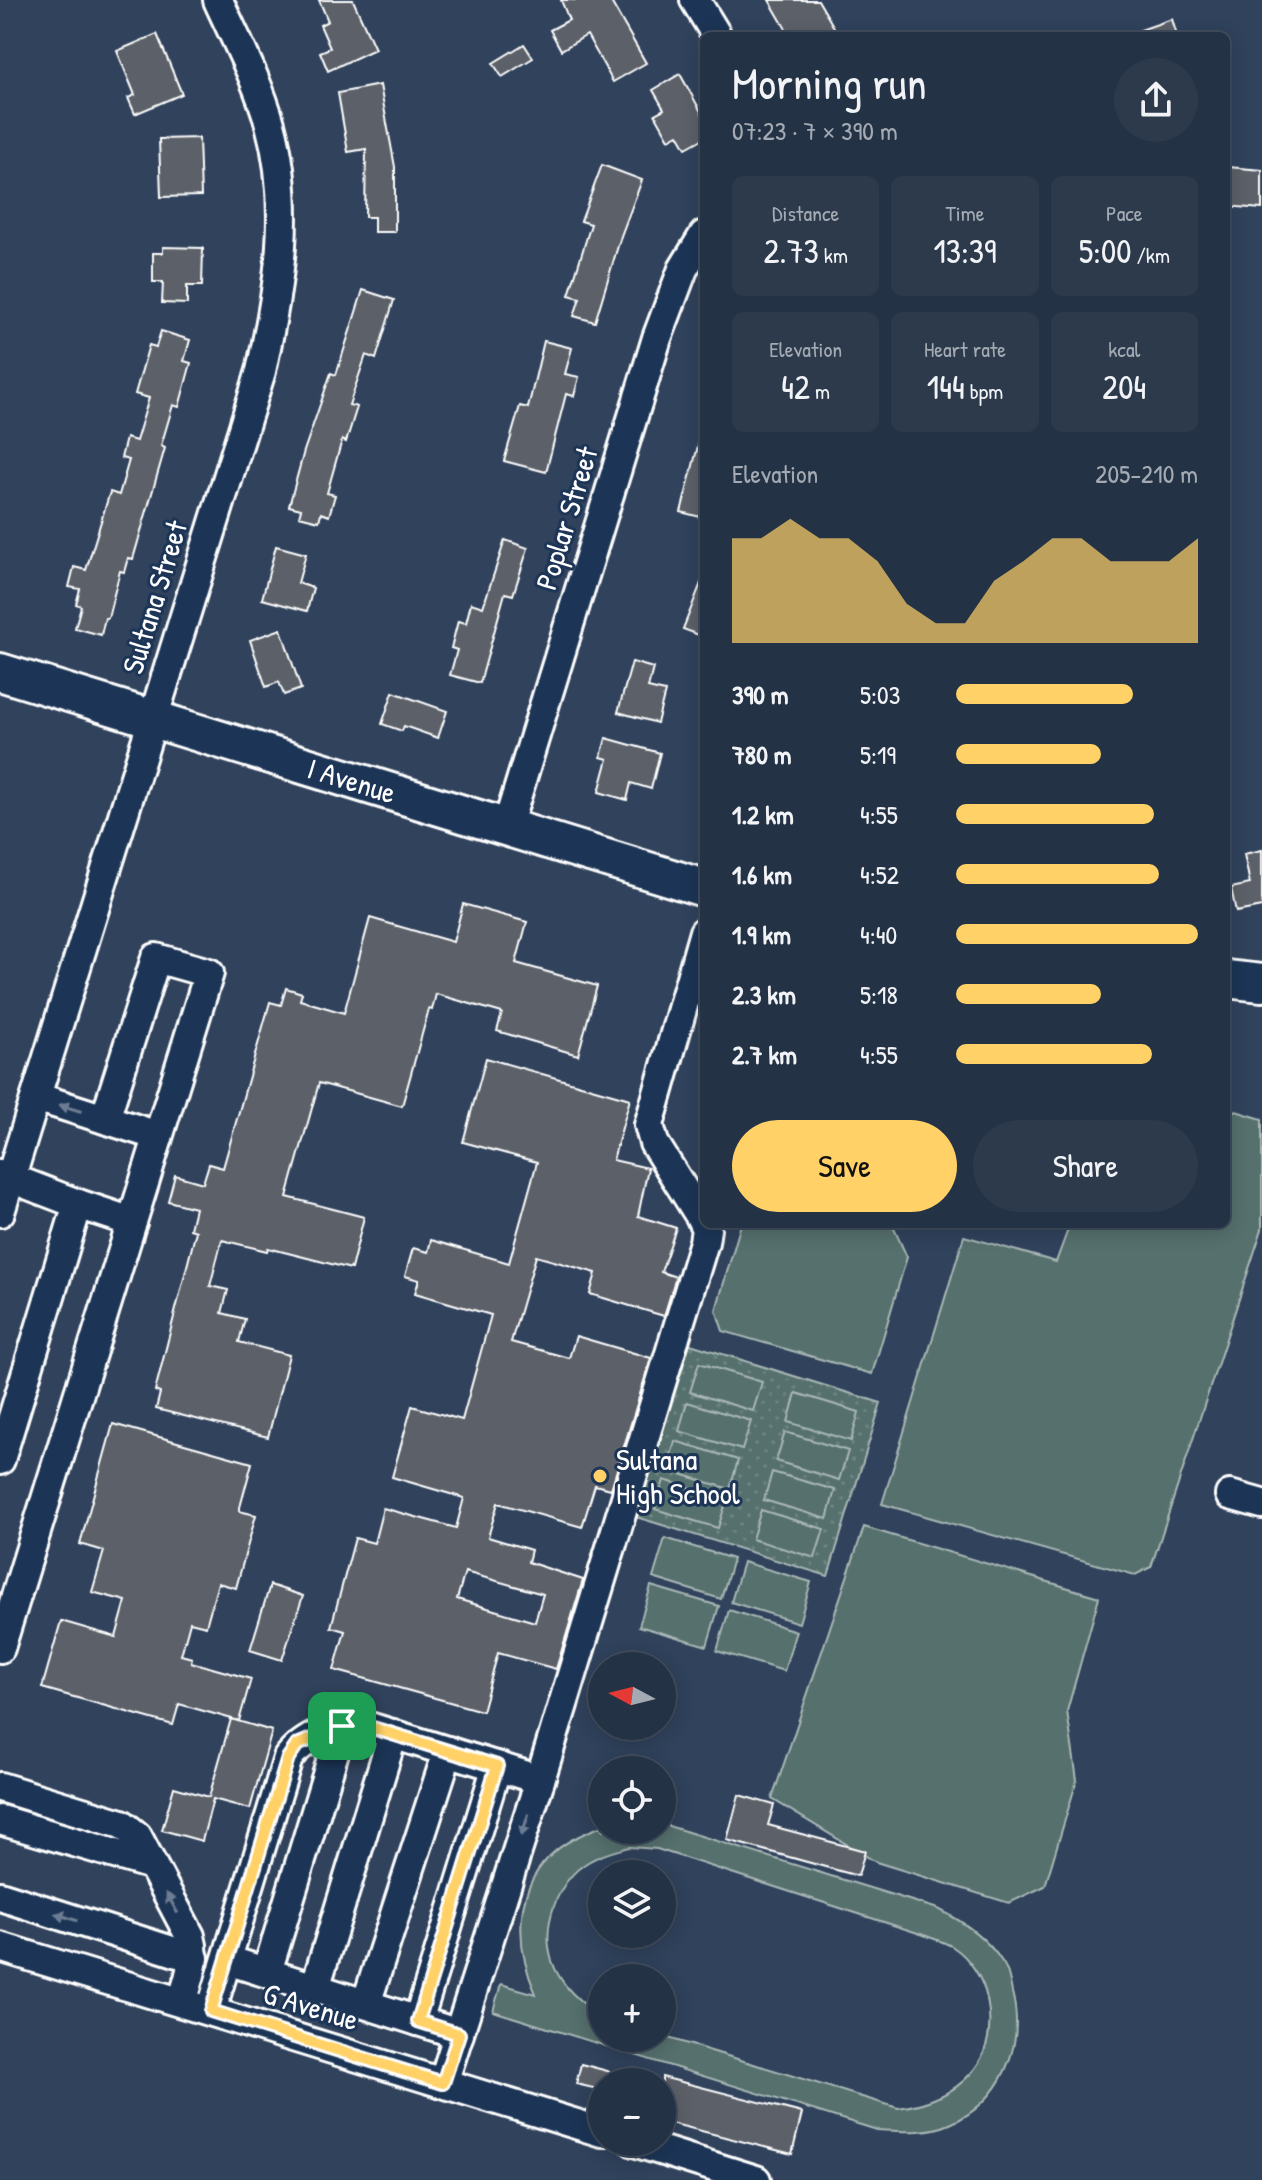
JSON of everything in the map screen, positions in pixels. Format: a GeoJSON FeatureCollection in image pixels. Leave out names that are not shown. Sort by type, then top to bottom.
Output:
{"type":"FeatureCollection","features":[{"type":"Feature","properties":{"kind":"main road","name":"I Avenue"},"geometry":{"type":"LineString","coordinates":[[0,672],[700,887]]}},
{"type":"Feature","properties":{"kind":"main road"},"geometry":{"type":"LineString","coordinates":[[1230,979],[1262,983]]}},
{"type":"Feature","properties":{"kind":"street","name":"Sultana Street"},"geometry":{"type":"LineString","coordinates":[[0,1212],[5,1176],[36,1097],[261,371],[280,279],[280,174],[270,124],[253,77],[218,0]]}},
{"type":"Feature","properties":{"kind":"street"},"geometry":{"type":"LineString","coordinates":[[695,0],[715,32]]}},
{"type":"Feature","properties":{"kind":"street","name":"Poplar Street"},"geometry":{"type":"LineString","coordinates":[[507,827],[657,338],[683,269],[700,241]]}},
{"type":"Feature","properties":{"kind":"street"},"geometry":{"type":"LineString","coordinates":[[700,946],[649,1125],[654,1143],[700,1216]]}},
{"type":"Feature","properties":{"kind":"street"},"geometry":{"type":"LineString","coordinates":[[0,1648],[11,1571],[132,1222],[209,973],[156,958],[105,1119]]}},
{"type":"Feature","properties":{"kind":"street"},"geometry":{"type":"LineString","coordinates":[[36,1097],[158,1136]]}},
{"type":"Feature","properties":{"kind":"street"},"geometry":{"type":"LineString","coordinates":[[5,1176],[132,1222]]}},
{"type":"Feature","properties":{"kind":"street"},"geometry":{"type":"LineString","coordinates":[[0,1460],[78,1204]]}},
{"type":"Feature","properties":{"kind":"street"},"geometry":{"type":"LineString","coordinates":[[443,2083],[540,1780],[704,1242],[706,1228]]}},
{"type":"Feature","properties":{"kind":"street"},"geometry":{"type":"LineString","coordinates":[[1230,1495],[1262,1504]]}},
{"type":"Feature","properties":{"kind":"street"},"geometry":{"type":"LineString","coordinates":[[211,2011],[288,1758],[297,1745],[348,1724],[363,1725],[540,1780]]}},
{"type":"Feature","properties":{"kind":"street"},"geometry":{"type":"LineString","coordinates":[[267,1972],[342,1726]]}},
{"type":"Feature","properties":{"kind":"street"},"geometry":{"type":"LineString","coordinates":[[315,1988],[393,1734]]}},
{"type":"Feature","properties":{"kind":"street"},"geometry":{"type":"LineString","coordinates":[[366,2004],[448,1751]]}},
{"type":"Feature","properties":{"kind":"street"},"geometry":{"type":"LineString","coordinates":[[418,2021],[497,1766]]}},
{"type":"Feature","properties":{"kind":"street"},"geometry":{"type":"LineString","coordinates":[[0,1787],[122,1824],[137,1836],[190,1936],[194,1958],[182,2002]]}},
{"type":"Feature","properties":{"kind":"street"},"geometry":{"type":"LineString","coordinates":[[0,1820],[152,1865]]}},
{"type":"Feature","properties":{"kind":"street"},"geometry":{"type":"LineString","coordinates":[[0,1896],[194,1958]]}},
{"type":"Feature","properties":{"kind":"street","name":"G Avenue"},"geometry":{"type":"LineString","coordinates":[[0,1947],[588,2128]]}},
{"type":"Feature","properties":{"kind":"street"},"geometry":{"type":"LineString","coordinates":[[227,1960],[459,2034]]}},
{"type":"Feature","properties":{"kind":"street"},"geometry":{"type":"LineString","coordinates":[[676,2155],[756,2180]]}},
{"type":"Feature","properties":{"kind":"green space"},"geometry":{"type":"Polygon","coordinates":[[[1230,1109],[1262,1119],[1262,1229],[1151,1567],[1135,1575],[882,1504],[964,1236],[1056,1262],[1069,1228],[1230,1228],[1230,1109]]]}},
{"type":"Feature","properties":{"kind":"green space"},"geometry":{"type":"Polygon","coordinates":[[[740,1228],[894,1228],[907,1257],[872,1374],[723,1331],[716,1310],[740,1228]]]}},
{"type":"Feature","properties":{"kind":"green space"},"geometry":{"type":"Polygon","coordinates":[[[687,1343],[881,1403],[828,1576],[633,1516],[687,1343]]]}},
{"type":"Feature","properties":{"kind":"green space"},"geometry":{"type":"Polygon","coordinates":[[[699,1363],[762,1382],[753,1411],[690,1392],[699,1363]]]}},
{"type":"Feature","properties":{"kind":"green space"},"geometry":{"type":"Polygon","coordinates":[[[796,1393],[859,1412],[851,1441],[788,1422],[796,1393]]]}},
{"type":"Feature","properties":{"kind":"green space"},"geometry":{"type":"Polygon","coordinates":[[[687,1402],[751,1421],[742,1450],[679,1431],[687,1402]]]}},
{"type":"Feature","properties":{"kind":"green space"},"geometry":{"type":"Polygon","coordinates":[[[785,1432],[848,1451],[839,1480],[776,1461],[785,1432]]]}},
{"type":"Feature","properties":{"kind":"green space"},"geometry":{"type":"Polygon","coordinates":[[[675,1441],[738,1460],[730,1489],[667,1470],[675,1441]]]}},
{"type":"Feature","properties":{"kind":"green space"},"geometry":{"type":"Polygon","coordinates":[[[772,1472],[835,1490],[827,1519],[764,1500],[772,1472]]]}},
{"type":"Feature","properties":{"kind":"green space"},"geometry":{"type":"Polygon","coordinates":[[[664,1480],[727,1499],[718,1528],[655,1509],[664,1480]]]}},
{"type":"Feature","properties":{"kind":"green space"},"geometry":{"type":"Polygon","coordinates":[[[761,1510],[824,1529],[815,1558],[752,1539],[761,1510]]]}},
{"type":"Feature","properties":{"kind":"green space"},"geometry":{"type":"Polygon","coordinates":[[[864,1527],[1099,1597],[1067,1711],[1077,1780],[1045,1886],[1009,1903],[876,1862],[772,1799],[864,1527]]]}},
{"type":"Feature","properties":{"kind":"green space"},"geometry":{"type":"Polygon","coordinates":[[[665,1538],[733,1559],[721,1599],[653,1578],[665,1538]]]}},
{"type":"Feature","properties":{"kind":"green space"},"geometry":{"type":"Polygon","coordinates":[[[743,1562],[811,1582],[799,1623],[731,1602],[743,1562]]]}},
{"type":"Feature","properties":{"kind":"green space"},"geometry":{"type":"Polygon","coordinates":[[[651,1586],[719,1606],[707,1646],[639,1626],[651,1586]]]}},
{"type":"Feature","properties":{"kind":"green space"},"geometry":{"type":"Polygon","coordinates":[[[729,1610],[796,1631],[784,1671],[717,1651],[729,1610]]]}},
{"type":"Feature","properties":{"kind":"green space"},"geometry":{"type":"Polygon","coordinates":[[[676,1828],[938,1909],[957,1919],[990,1946],[1009,1977],[1015,2032],[1012,2052],[996,2087],[983,2102],[950,2124],[914,2131],[877,2130],[625,2052],[676,2052],[676,2040],[898,2108],[920,2104],[956,2087],[980,2060],[987,2042],[989,2022],[982,1984],[965,1957],[953,1947],[657,1849],[629,1847],[588,1860],[568,1881],[554,1906],[549,1933],[552,1961],[560,1978],[588,2007],[588,2040],[493,2011],[501,1984],[536,1994],[522,1942],[523,1906],[536,1873],[548,1858],[588,1832],[588,1844],[676,1844],[676,1828]]]}},
{"type":"Feature","properties":{"kind":"building"},"geometry":{"type":"Polygon","coordinates":[[[319,0],[353,0],[375,49],[328,71],[320,52],[330,48],[320,25],[328,21],[319,0]]]}},
{"type":"Feature","properties":{"kind":"building"},"geometry":{"type":"Polygon","coordinates":[[[561,0],[610,0],[646,63],[613,82],[587,35],[561,50],[550,30],[569,20],[561,0]]]}},
{"type":"Feature","properties":{"kind":"building"},"geometry":{"type":"Polygon","coordinates":[[[769,0],[818,0],[837,32],[788,32],[769,0]]]}},
{"type":"Feature","properties":{"kind":"building"},"geometry":{"type":"Polygon","coordinates":[[[1172,19],[1176,32],[1135,32],[1172,19]]]}},
{"type":"Feature","properties":{"kind":"building"},"geometry":{"type":"Polygon","coordinates":[[[157,34],[182,94],[135,114],[128,98],[135,95],[117,51],[157,34]]]}},
{"type":"Feature","properties":{"kind":"building"},"geometry":{"type":"Polygon","coordinates":[[[524,44],[533,58],[502,77],[493,63],[524,44]]]}},
{"type":"Feature","properties":{"kind":"building"},"geometry":{"type":"Polygon","coordinates":[[[680,74],[700,110],[700,140],[686,148],[678,134],[669,139],[655,114],[664,109],[653,90],[680,74]]]}},
{"type":"Feature","properties":{"kind":"building"},"geometry":{"type":"Polygon","coordinates":[[[380,85],[395,167],[395,232],[374,232],[374,217],[365,217],[366,149],[348,152],[338,93],[380,85]]]}},
{"type":"Feature","properties":{"kind":"building"},"geometry":{"type":"Polygon","coordinates":[[[199,138],[201,196],[161,197],[159,139],[199,138]]]}},
{"type":"Feature","properties":{"kind":"building"},"geometry":{"type":"Polygon","coordinates":[[[602,165],[642,180],[595,322],[574,316],[580,298],[569,295],[591,224],[581,221],[602,165]]]}},
{"type":"Feature","properties":{"kind":"building"},"geometry":{"type":"Polygon","coordinates":[[[1230,167],[1262,170],[1262,209],[1230,206],[1230,167]]]}},
{"type":"Feature","properties":{"kind":"building"},"geometry":{"type":"Polygon","coordinates":[[[163,247],[203,248],[202,286],[187,286],[187,304],[162,303],[163,282],[153,282],[153,253],[163,253],[163,247]]]}},
{"type":"Feature","properties":{"kind":"building"},"geometry":{"type":"Polygon","coordinates":[[[363,290],[394,300],[376,359],[366,355],[349,405],[357,407],[346,442],[342,440],[327,493],[335,495],[329,516],[321,513],[319,521],[299,516],[301,509],[289,506],[304,451],[331,373],[336,375],[363,290]]]}},
{"type":"Feature","properties":{"kind":"building"},"geometry":{"type":"Polygon","coordinates":[[[161,331],[190,340],[184,361],[191,363],[179,407],[173,405],[161,446],[165,448],[133,559],[128,558],[124,572],[120,571],[101,635],[75,628],[81,606],[76,604],[80,589],[69,587],[74,567],[86,570],[110,492],[119,495],[129,460],[121,458],[126,438],[136,441],[149,398],[135,394],[149,345],[156,347],[161,331]]]}},
{"type":"Feature","properties":{"kind":"building"},"geometry":{"type":"Polygon","coordinates":[[[544,341],[572,348],[565,374],[579,377],[574,396],[566,394],[546,472],[504,461],[520,406],[528,408],[544,341]]]}},
{"type":"Feature","properties":{"kind":"building"},"geometry":{"type":"Polygon","coordinates":[[[699,442],[700,442],[700,517],[681,512],[699,442]]]}},
{"type":"Feature","properties":{"kind":"building"},"geometry":{"type":"Polygon","coordinates":[[[505,540],[528,548],[513,595],[505,593],[480,683],[450,675],[457,650],[451,648],[458,621],[466,623],[471,603],[483,607],[505,540]]]}},
{"type":"Feature","properties":{"kind":"building"},"geometry":{"type":"Polygon","coordinates":[[[276,546],[306,554],[298,583],[313,588],[307,611],[262,599],[276,546]]]}},
{"type":"Feature","properties":{"kind":"building"},"geometry":{"type":"Polygon","coordinates":[[[700,586],[700,635],[683,629],[700,586]]]}},
{"type":"Feature","properties":{"kind":"building"},"geometry":{"type":"Polygon","coordinates":[[[281,629],[301,689],[284,695],[279,682],[266,687],[250,640],[281,629]]]}},
{"type":"Feature","properties":{"kind":"building"},"geometry":{"type":"Polygon","coordinates":[[[632,662],[653,668],[648,688],[665,692],[657,723],[618,712],[632,662]]]}},
{"type":"Feature","properties":{"kind":"building"},"geometry":{"type":"Polygon","coordinates":[[[393,692],[447,711],[438,738],[404,726],[402,731],[382,724],[393,692]]]}},
{"type":"Feature","properties":{"kind":"building"},"geometry":{"type":"Polygon","coordinates":[[[606,738],[660,753],[651,789],[631,783],[627,800],[599,792],[608,759],[601,757],[606,738]]]}},
{"type":"Feature","properties":{"kind":"building"},"geometry":{"type":"Polygon","coordinates":[[[1262,850],[1262,907],[1236,912],[1231,888],[1250,884],[1244,854],[1262,850]]]}},
{"type":"Feature","properties":{"kind":"building"},"geometry":{"type":"Polygon","coordinates":[[[463,904],[527,922],[516,963],[597,986],[578,1055],[497,1031],[502,1013],[436,994],[402,1106],[319,1083],[287,1197],[364,1217],[351,1269],[222,1240],[210,1286],[228,1290],[222,1313],[245,1319],[239,1342],[289,1355],[268,1437],[156,1409],[160,1393],[155,1391],[196,1231],[190,1229],[195,1208],[168,1201],[175,1175],[203,1183],[209,1164],[223,1168],[270,1002],[281,1005],[286,988],[302,993],[300,1000],[344,1013],[370,918],[453,942],[463,904]]]}},
{"type":"Feature","properties":{"kind":"building"},"geometry":{"type":"Polygon","coordinates":[[[486,1058],[630,1099],[613,1160],[648,1168],[638,1216],[676,1228],[661,1272],[676,1277],[664,1316],[590,1294],[596,1273],[536,1256],[511,1342],[569,1358],[576,1336],[651,1358],[611,1489],[595,1485],[582,1527],[498,1503],[488,1537],[531,1550],[528,1562],[583,1580],[556,1669],[498,1653],[482,1711],[334,1670],[345,1631],[331,1627],[355,1538],[374,1543],[383,1508],[456,1528],[464,1498],[392,1477],[412,1406],[462,1420],[491,1315],[415,1293],[419,1280],[405,1276],[413,1248],[428,1252],[431,1240],[509,1263],[537,1162],[463,1142],[486,1058]],[[465,1572],[457,1599],[535,1622],[543,1594],[465,1572]]]}},
{"type":"Feature","properties":{"kind":"building"},"geometry":{"type":"Polygon","coordinates":[[[113,1424],[252,1463],[239,1511],[256,1515],[236,1588],[218,1583],[206,1626],[190,1622],[181,1655],[192,1658],[191,1662],[251,1679],[239,1721],[179,1704],[173,1725],[42,1688],[61,1621],[116,1637],[126,1601],[92,1592],[104,1551],[80,1544],[113,1424]]]}},
{"type":"Feature","properties":{"kind":"building"},"geometry":{"type":"Polygon","coordinates":[[[270,1585],[303,1596],[282,1660],[250,1650],[270,1585]]]}},
{"type":"Feature","properties":{"kind":"building"},"geometry":{"type":"Polygon","coordinates":[[[231,1719],[272,1731],[250,1809],[213,1799],[202,1841],[162,1830],[174,1787],[209,1797],[231,1719]]]}},
{"type":"Feature","properties":{"kind":"building"},"geometry":{"type":"Polygon","coordinates":[[[739,1795],[774,1805],[768,1825],[865,1851],[858,1876],[727,1840],[739,1795]]]}},
{"type":"Feature","properties":{"kind":"building"},"geometry":{"type":"Polygon","coordinates":[[[581,2064],[596,2068],[588,2068],[588,2087],[576,2084],[581,2064]]]}},
{"type":"Feature","properties":{"kind":"building"},"geometry":{"type":"Polygon","coordinates":[[[676,2081],[802,2113],[792,2154],[676,2125],[676,2081]]]}},
{"type":"Feature","properties":{"kind":"place","name":"Sultana High School"},"geometry":{"type":"Point","coordinates":[600,1476]}},
{"type":"Feature","properties":{"kind":"route"},"geometry":{"type":"LineString","coordinates":[[363,1725],[497,1766],[418,2021],[459,2034],[443,2083],[211,2011],[288,1758],[297,1745],[342,1726],[363,1725]]}}]}
